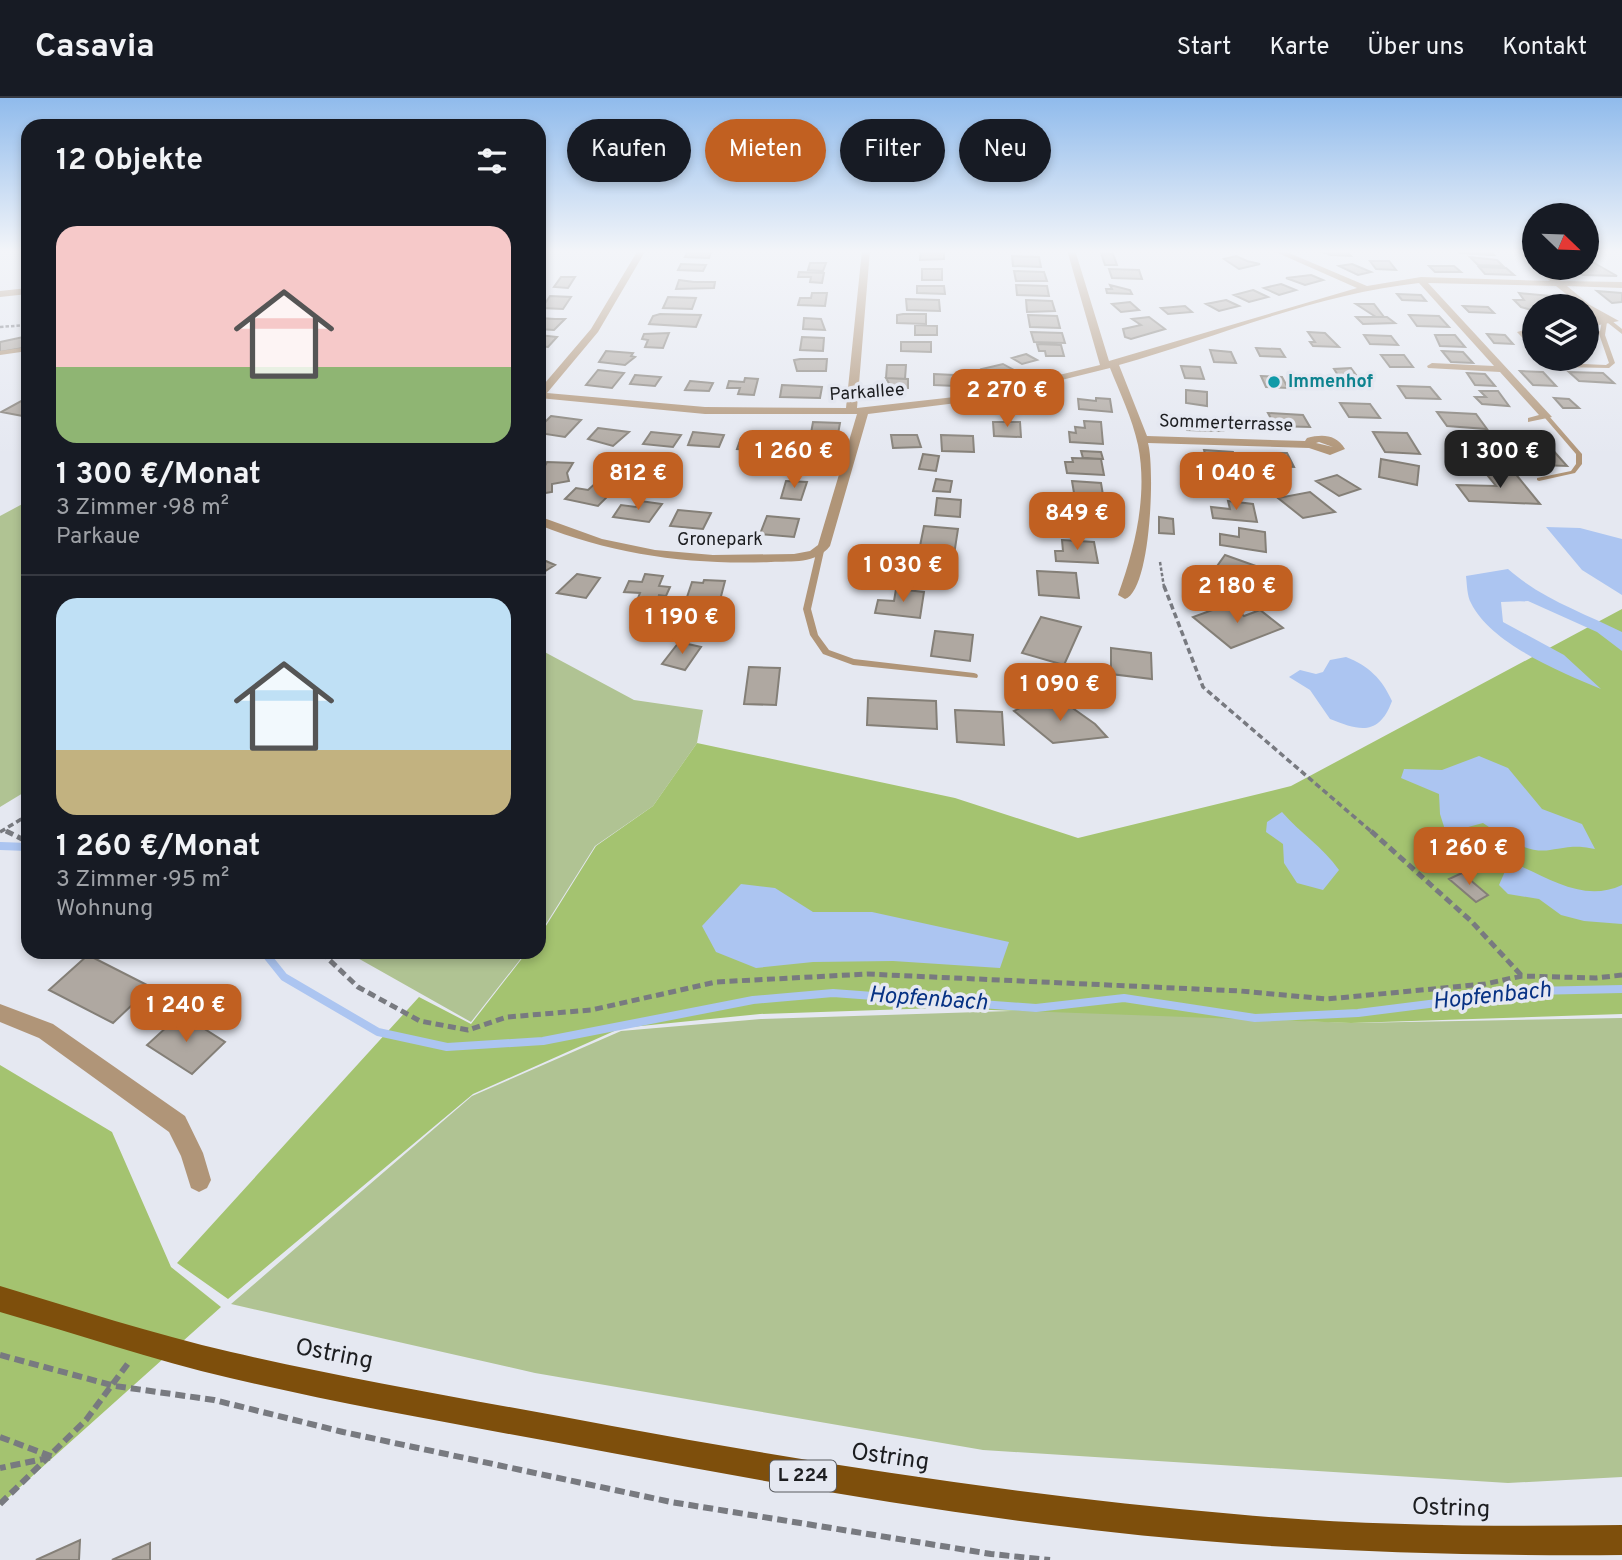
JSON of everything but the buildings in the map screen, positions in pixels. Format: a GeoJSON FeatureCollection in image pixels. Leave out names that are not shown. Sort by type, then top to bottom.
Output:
{"type":"FeatureCollection","features":[{"type":"Feature","properties":{"kind":"main road","name":"Ostring"},"geometry":{"type":"LineString","coordinates":[[0,1299],[229,1364],[779,1472],[1019,1507],[1319,1536],[1562,1542],[1622,1540]]}},
{"type":"Feature","properties":{"kind":"street"},"geometry":{"type":"LineString","coordinates":[[546,388],[602,318]]}},
{"type":"Feature","properties":{"kind":"street"},"geometry":{"type":"LineString","coordinates":[[820,551],[824,545],[857,412],[862,318]]}},
{"type":"Feature","properties":{"kind":"street"},"geometry":{"type":"LineString","coordinates":[[1094,318],[1109,363],[1142,439],[1146,461],[1146,492],[1138,562],[1125,595]]}},
{"type":"Feature","properties":{"kind":"street","name":"Parkallee"},"geometry":{"type":"LineString","coordinates":[[546,396],[709,413],[857,412],[982,397],[1262,318]]}},
{"type":"Feature","properties":{"kind":"street"},"geometry":{"type":"LineString","coordinates":[[1455,318],[1547,417]]}},
{"type":"Feature","properties":{"kind":"street"},"geometry":{"type":"LineString","coordinates":[[1432,366],[1501,369]]}},
{"type":"Feature","properties":{"kind":"street"},"geometry":{"type":"LineString","coordinates":[[1532,420],[1547,417]]}},
{"type":"Feature","properties":{"kind":"street","name":"Sommerterrasse"},"geometry":{"type":"LineString","coordinates":[[1142,439],[1310,445]]}},
{"type":"Feature","properties":{"kind":"street","name":"Gronepark"},"geometry":{"type":"LineString","coordinates":[[546,523],[603,545],[666,557],[735,560],[805,556],[820,551]]}},
{"type":"Feature","properties":{"kind":"street"},"geometry":{"type":"LineString","coordinates":[[0,1013],[46,1031],[177,1124],[192,1153],[199,1180]]}},
{"type":"Feature","properties":{"kind":"lane"},"geometry":{"type":"LineString","coordinates":[[1599,333],[1613,323],[1622,332]]}},
{"type":"Feature","properties":{"kind":"lane"},"geometry":{"type":"LineString","coordinates":[[1599,367],[1607,367],[1612,363],[1602,333]]}},
{"type":"Feature","properties":{"kind":"lane"},"geometry":{"type":"LineString","coordinates":[[0,353],[21,350]]}},
{"type":"Feature","properties":{"kind":"lane"},"geometry":{"type":"LineString","coordinates":[[1539,479],[1573,472],[1580,464],[1579,454],[1547,417]]}},
{"type":"Feature","properties":{"kind":"lane"},"geometry":{"type":"LineString","coordinates":[[820,551],[807,609],[814,635],[826,652],[853,662],[974,676]]}},
{"type":"Feature","properties":{"kind":"path"},"geometry":{"type":"LineString","coordinates":[[0,327],[21,326]]}},
{"type":"Feature","properties":{"kind":"path"},"geometry":{"type":"LineString","coordinates":[[1160,562],[1165,595],[1203,687],[1397,853],[1471,921],[1522,976]]}},
{"type":"Feature","properties":{"kind":"path"},"geometry":{"type":"LineString","coordinates":[[3,831],[21,819]]}},
{"type":"Feature","properties":{"kind":"path"},"geometry":{"type":"LineString","coordinates":[[3,831],[21,839]]}},
{"type":"Feature","properties":{"kind":"path"},"geometry":{"type":"LineString","coordinates":[[328,959],[358,987],[420,1021],[468,1030],[507,1017],[591,1010],[716,982],[867,974],[1240,991],[1326,999],[1485,984],[1522,976],[1596,978],[1622,975]]}},
{"type":"Feature","properties":{"kind":"path"},"geometry":{"type":"LineString","coordinates":[[0,1504],[53,1457],[115,1386],[142,1340]]}},
{"type":"Feature","properties":{"kind":"path"},"geometry":{"type":"LineString","coordinates":[[0,1355],[115,1386],[214,1401],[343,1432],[671,1502],[991,1554],[1050,1560]]}},
{"type":"Feature","properties":{"kind":"path"},"geometry":{"type":"LineString","coordinates":[[0,1437],[53,1457]]}},
{"type":"Feature","properties":{"kind":"path"},"geometry":{"type":"LineString","coordinates":[[0,1468],[53,1457]]}},
{"type":"Feature","properties":{"kind":"green space"},"geometry":{"type":"Polygon","coordinates":[[[21,505],[21,794],[0,807],[0,516],[21,505]]]}},
{"type":"Feature","properties":{"kind":"green space"},"geometry":{"type":"Polygon","coordinates":[[[1622,609],[1622,1014],[1351,1023],[938,1008],[760,1014],[621,1028],[473,1094],[228,1299],[177,1263],[419,997],[471,1024],[522,959],[546,959],[546,926],[596,846],[653,806],[697,743],[955,798],[1078,838],[1291,786],[1622,609]]]}},
{"type":"Feature","properties":{"kind":"green space"},"geometry":{"type":"Polygon","coordinates":[[[546,653],[634,700],[703,710],[697,743],[653,806],[595,846],[546,924],[546,653]]]}},
{"type":"Feature","properties":{"kind":"green space"},"geometry":{"type":"Polygon","coordinates":[[[359,959],[520,959],[471,1022],[359,959]]]}},
{"type":"Feature","properties":{"kind":"green space"},"geometry":{"type":"Polygon","coordinates":[[[1041,1010],[1352,1023],[1622,1018],[1622,1477],[1508,1483],[983,1450],[535,1373],[231,1304],[472,1096],[621,1031],[761,1019],[1041,1010]]]}},
{"type":"Feature","properties":{"kind":"green space"},"geometry":{"type":"Polygon","coordinates":[[[0,1065],[112,1132],[171,1267],[221,1307],[0,1505],[0,1065]]]}},
{"type":"Feature","properties":{"kind":"water"},"geometry":{"type":"Polygon","coordinates":[[[1546,527],[1580,528],[1622,539],[1622,595],[1582,570],[1546,527]]]}},
{"type":"Feature","properties":{"kind":"water"},"geometry":{"type":"Polygon","coordinates":[[[1508,569],[1548,597],[1622,632],[1622,651],[1597,632],[1528,601],[1501,602],[1503,622],[1564,655],[1601,689],[1528,655],[1510,644],[1481,618],[1470,600],[1466,576],[1508,569]]]}},
{"type":"Feature","properties":{"kind":"water"},"geometry":{"type":"Polygon","coordinates":[[[1346,657],[1374,674],[1392,701],[1381,720],[1367,728],[1330,719],[1310,690],[1289,677],[1300,670],[1316,674],[1323,672],[1330,660],[1346,657]]]}},
{"type":"Feature","properties":{"kind":"water"},"geometry":{"type":"Polygon","coordinates":[[[1479,756],[1508,768],[1542,809],[1582,824],[1595,849],[1577,847],[1541,851],[1523,847],[1483,823],[1446,833],[1440,814],[1439,794],[1401,778],[1404,769],[1442,770],[1479,756]]]}},
{"type":"Feature","properties":{"kind":"water"},"geometry":{"type":"Polygon","coordinates":[[[1282,812],[1339,870],[1323,890],[1297,883],[1284,863],[1283,844],[1266,832],[1267,822],[1282,812]]]}},
{"type":"Feature","properties":{"kind":"water"},"geometry":{"type":"Polygon","coordinates":[[[1520,866],[1570,888],[1596,891],[1622,885],[1622,924],[1584,921],[1561,915],[1539,899],[1508,894],[1499,885],[1506,869],[1520,866]]]}},
{"type":"Feature","properties":{"kind":"water"},"geometry":{"type":"Polygon","coordinates":[[[741,884],[775,888],[813,912],[872,912],[1009,942],[1000,968],[893,961],[813,962],[756,968],[716,952],[702,926],[741,884]]]}},
{"type":"Feature","properties":{"kind":"waterway","name":"Hopfenbach"},"geometry":{"type":"LineString","coordinates":[[0,846],[21,847]]}},
{"type":"Feature","properties":{"kind":"waterway","name":"Hopfenbach"},"geometry":{"type":"LineString","coordinates":[[270,959],[284,977],[378,1032],[447,1047],[543,1041],[753,1000],[833,993],[1036,1008],[1124,998],[1255,1018],[1358,1013],[1532,991],[1622,989]]}},
{"type":"Feature","properties":{"kind":"place","name":"Immenhof"},"geometry":{"type":"Point","coordinates":[1274,382]}}]}
